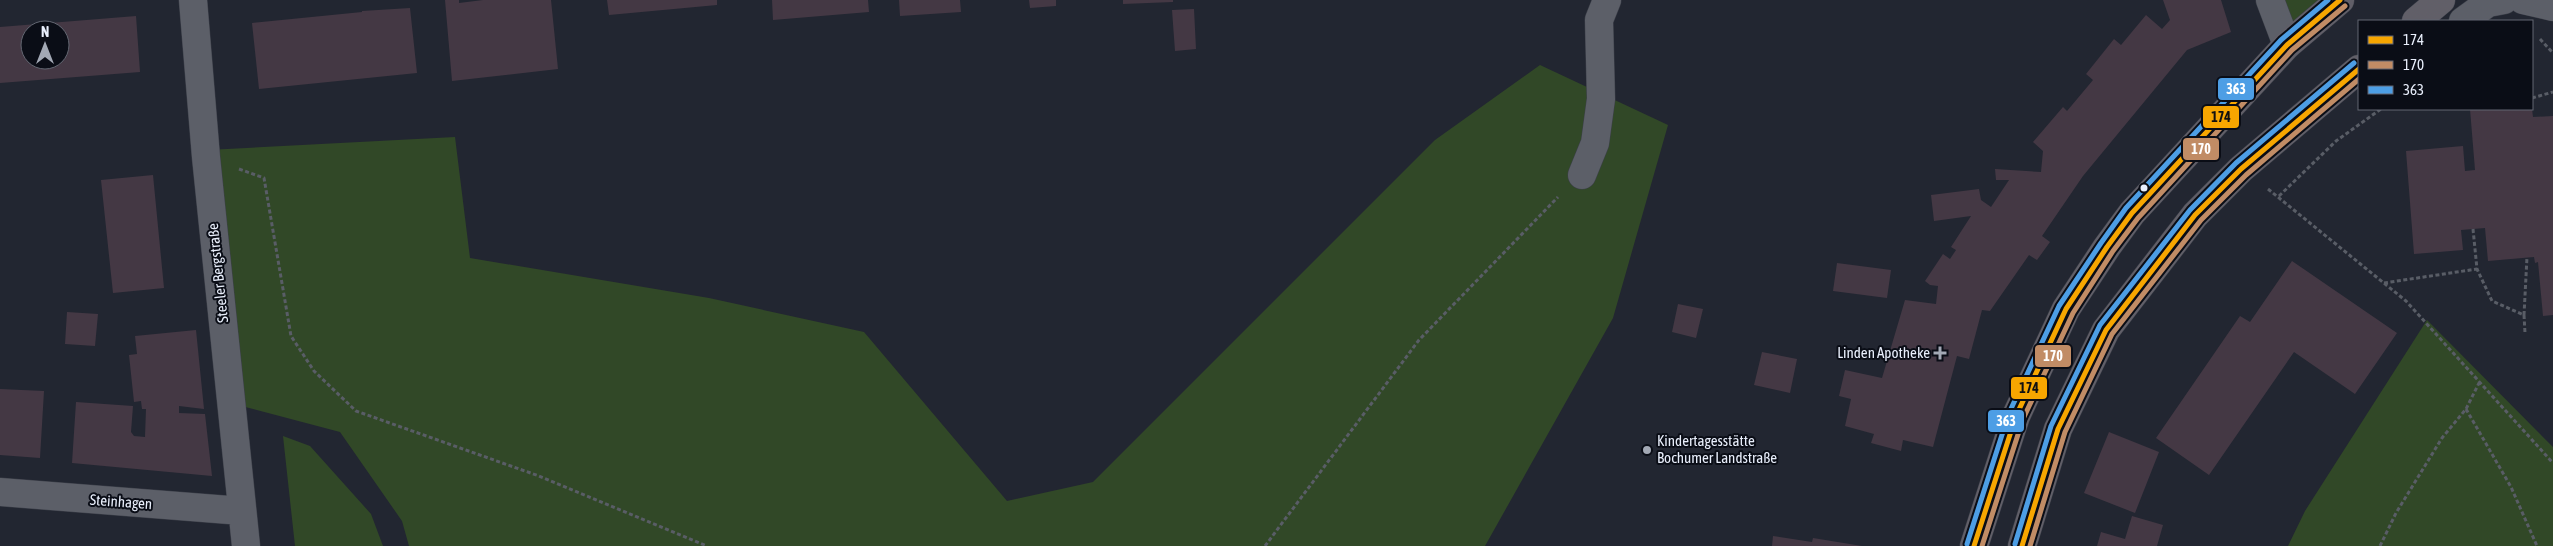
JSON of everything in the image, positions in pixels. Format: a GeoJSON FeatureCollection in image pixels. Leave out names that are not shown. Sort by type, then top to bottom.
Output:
{"type":"FeatureCollection","features":[{"type":"Feature","properties":{"kind":"main road"},"geometry":{"type":"LineString","coordinates":[[1974,546],[2016,416],[2066,309],[2132,213],[2286,45],[2340,0]]}},
{"type":"Feature","properties":{"kind":"main road"},"geometry":{"type":"LineString","coordinates":[[2417,20],[2442,0]]}},
{"type":"Feature","properties":{"kind":"main road"},"geometry":{"type":"LineString","coordinates":[[2022,546],[2058,429],[2106,330],[2195,215],[2241,169],[2353,78]]}},
{"type":"Feature","properties":{"kind":"street","name":"Steeler Bergstraße"},"geometry":{"type":"LineString","coordinates":[[193,0],[206,157],[246,546]]}},
{"type":"Feature","properties":{"kind":"street"},"geometry":{"type":"LineString","coordinates":[[1582,175],[1595,143],[1600,99],[1599,20],[1607,0]]}},
{"type":"Feature","properties":{"kind":"street"},"geometry":{"type":"LineString","coordinates":[[2270,0],[2286,45]]}},
{"type":"Feature","properties":{"kind":"street"},"geometry":{"type":"LineString","coordinates":[[2464,20],[2488,3],[2504,0]]}},
{"type":"Feature","properties":{"kind":"street"},"geometry":{"type":"LineString","coordinates":[[2523,0],[2553,7]]}},
{"type":"Feature","properties":{"kind":"street","name":"Steinhagen"},"geometry":{"type":"LineString","coordinates":[[0,492],[242,511]]}},
{"type":"Feature","properties":{"kind":"path"},"geometry":{"type":"LineString","coordinates":[[2537,36],[2553,53]]}},
{"type":"Feature","properties":{"kind":"path"},"geometry":{"type":"LineString","coordinates":[[2533,98],[2553,92]]}},
{"type":"Feature","properties":{"kind":"path"},"geometry":{"type":"LineString","coordinates":[[2380,110],[2336,141],[2279,196],[2406,302],[2480,380],[2553,464]]}},
{"type":"Feature","properties":{"kind":"path"},"geometry":{"type":"LineString","coordinates":[[206,157],[264,178],[291,336],[314,372],[356,411],[539,476],[706,546]]}},
{"type":"Feature","properties":{"kind":"path"},"geometry":{"type":"LineString","coordinates":[[1265,546],[1419,340],[1582,175]]}},
{"type":"Feature","properties":{"kind":"path"},"geometry":{"type":"LineString","coordinates":[[2473,229],[2477,269],[2492,302],[2524,315]]}},
{"type":"Feature","properties":{"kind":"path"},"geometry":{"type":"LineString","coordinates":[[2525,333],[2527,257]]}},
{"type":"Feature","properties":{"kind":"path"},"geometry":{"type":"LineString","coordinates":[[2384,283],[2477,269]]}},
{"type":"Feature","properties":{"kind":"path"},"geometry":{"type":"LineString","coordinates":[[2380,546],[2396,513],[2442,438],[2466,409],[2480,380]]}},
{"type":"Feature","properties":{"kind":"path"},"geometry":{"type":"LineString","coordinates":[[2466,409],[2511,487],[2537,546]]}},
{"type":"Feature","properties":{"kind":"green space"},"geometry":{"type":"Polygon","coordinates":[[[2272,0],[2337,0],[2287,43],[2272,0]]]}},
{"type":"Feature","properties":{"kind":"green space"},"geometry":{"type":"Polygon","coordinates":[[[1540,65],[1668,125],[1613,318],[1485,546],[409,546],[402,521],[340,432],[234,404],[208,150],[455,137],[470,258],[709,298],[864,332],[1007,501],[1093,482],[1435,140],[1540,65]]]}},
{"type":"Feature","properties":{"kind":"green space"},"geometry":{"type":"Polygon","coordinates":[[[2427,320],[2553,447],[2553,546],[2288,546],[2305,511],[2427,320]]]}},
{"type":"Feature","properties":{"kind":"green space"},"geometry":{"type":"Polygon","coordinates":[[[283,436],[310,446],[371,514],[383,546],[295,546],[283,436]]]}},
{"type":"Feature","properties":{"kind":"building"},"geometry":{"type":"Polygon","coordinates":[[[445,0],[459,0],[459,3],[483,0],[551,0],[558,69],[452,81],[445,0]]]}},
{"type":"Feature","properties":{"kind":"building"},"geometry":{"type":"Polygon","coordinates":[[[607,0],[717,0],[717,5],[609,15],[607,0]]]}},
{"type":"Feature","properties":{"kind":"building"},"geometry":{"type":"Polygon","coordinates":[[[772,0],[868,0],[869,12],[773,20],[772,0]]]}},
{"type":"Feature","properties":{"kind":"building"},"geometry":{"type":"Polygon","coordinates":[[[899,0],[960,0],[961,12],[900,16],[899,0]]]}},
{"type":"Feature","properties":{"kind":"building"},"geometry":{"type":"Polygon","coordinates":[[[1029,0],[1056,0],[1056,6],[1030,8],[1029,0]]]}},
{"type":"Feature","properties":{"kind":"building"},"geometry":{"type":"Polygon","coordinates":[[[1123,0],[1173,0],[1173,2],[1123,4],[1123,0]]]}},
{"type":"Feature","properties":{"kind":"building"},"geometry":{"type":"Polygon","coordinates":[[[2163,0],[2221,0],[2231,32],[2187,50],[2083,176],[2042,236],[2050,242],[2037,260],[2029,255],[1990,311],[1982,310],[1969,359],[1957,356],[1933,447],[1903,440],[1901,451],[1871,443],[1874,434],[1845,426],[1851,399],[1839,396],[1845,370],[1882,378],[1905,300],[1936,304],[1938,286],[1930,285],[1925,281],[1943,254],[1950,259],[1956,250],[1951,247],[1971,216],[1934,221],[1931,195],[1979,189],[1981,200],[1991,207],[2009,180],[1996,180],[1995,169],[2041,172],[2043,151],[2033,142],[2063,107],[2067,111],[2093,80],[2086,74],[2114,39],[2121,45],[2146,15],[2162,29],[2170,20],[2163,0]]]}},
{"type":"Feature","properties":{"kind":"building"},"geometry":{"type":"Polygon","coordinates":[[[410,8],[417,73],[259,89],[252,23],[362,11],[410,8]]]}},
{"type":"Feature","properties":{"kind":"building"},"geometry":{"type":"Polygon","coordinates":[[[1194,9],[1196,49],[1175,51],[1172,10],[1194,9]]]}},
{"type":"Feature","properties":{"kind":"building"},"geometry":{"type":"Polygon","coordinates":[[[136,16],[140,72],[0,83],[0,27],[20,25],[20,70],[70,70],[70,21],[136,16]]]}},
{"type":"Feature","properties":{"kind":"building"},"geometry":{"type":"Polygon","coordinates":[[[2470,110],[2532,110],[2533,117],[2553,116],[2553,315],[2543,316],[2538,262],[2535,263],[2534,257],[2488,261],[2485,228],[2461,230],[2463,250],[2414,254],[2406,151],[2463,146],[2465,171],[2475,170],[2470,110]]]}},
{"type":"Feature","properties":{"kind":"building"},"geometry":{"type":"Polygon","coordinates":[[[153,175],[164,288],[113,293],[101,180],[153,175]]]}},
{"type":"Feature","properties":{"kind":"building"},"geometry":{"type":"Polygon","coordinates":[[[2292,261],[2397,333],[2355,394],[2294,352],[2209,475],[2156,438],[2240,316],[2250,322],[2292,261]]]}},
{"type":"Feature","properties":{"kind":"building"},"geometry":{"type":"Polygon","coordinates":[[[1837,263],[1891,270],[1887,298],[1833,291],[1837,263]]]}},
{"type":"Feature","properties":{"kind":"building"},"geometry":{"type":"Polygon","coordinates":[[[1678,304],[1703,309],[1696,338],[1672,332],[1678,304]]]}},
{"type":"Feature","properties":{"kind":"building"},"geometry":{"type":"Polygon","coordinates":[[[67,312],[98,314],[95,346],[65,344],[67,312]]]}},
{"type":"Feature","properties":{"kind":"building"},"geometry":{"type":"Polygon","coordinates":[[[196,330],[204,409],[179,406],[179,413],[205,414],[212,476],[72,463],[76,402],[133,406],[131,432],[134,436],[145,437],[146,409],[142,409],[141,401],[134,402],[129,355],[137,354],[135,336],[196,330]]]}},
{"type":"Feature","properties":{"kind":"building"},"geometry":{"type":"Polygon","coordinates":[[[1762,352],[1797,359],[1790,393],[1754,385],[1762,352]]]}},
{"type":"Feature","properties":{"kind":"building"},"geometry":{"type":"Polygon","coordinates":[[[0,389],[44,391],[40,458],[0,455],[0,389]]]}},
{"type":"Feature","properties":{"kind":"building"},"geometry":{"type":"Polygon","coordinates":[[[2109,432],[2159,452],[2135,513],[2084,493],[2109,432]]]}},
{"type":"Feature","properties":{"kind":"building"},"geometry":{"type":"Polygon","coordinates":[[[2132,516],[2163,525],[2157,546],[2097,546],[2101,532],[2125,539],[2132,516]]]}},
{"type":"Feature","properties":{"kind":"building"},"geometry":{"type":"Polygon","coordinates":[[[1773,536],[1812,542],[1813,538],[1862,546],[1772,546],[1773,536]]]}},
{"type":"Feature","properties":{"kind":"transit line","name":"363"},"geometry":{"type":"LineString","coordinates":[[1967,544],[2009,413],[2059,306],[2126,208],[2281,40],[2328,0]]}},
{"type":"Feature","properties":{"kind":"transit line","name":"174"},"geometry":{"type":"LineString","coordinates":[[1974,546],[2016,416],[2066,309],[2107,247],[2132,213],[2287,45],[2340,0]]}},
{"type":"Feature","properties":{"kind":"transit line","name":"170"},"geometry":{"type":"LineString","coordinates":[[1982,546],[2023,419],[2073,313],[2113,251],[2138,218],[2292,50],[2345,6]]}},
{"type":"Feature","properties":{"kind":"transit line","name":"363"},"geometry":{"type":"LineString","coordinates":[[2015,544],[2051,426],[2100,325],[2190,210],[2236,163],[2354,63]]}},
{"type":"Feature","properties":{"kind":"transit line","name":"174"},"geometry":{"type":"LineString","coordinates":[[2022,546],[2058,429],[2106,330],[2195,215],[2241,169],[2358,70]]}},
{"type":"Feature","properties":{"kind":"transit line","name":"170"},"geometry":{"type":"LineString","coordinates":[[2030,546],[2065,432],[2112,334],[2201,220],[2246,175],[2358,80]]}},
{"type":"Feature","properties":{"kind":"place","name":"Linden Apotheke"},"geometry":{"type":"Point","coordinates":[1940,353]}},
{"type":"Feature","properties":{"kind":"place","name":"Kindertagesstätte Bochumer Landstraße"},"geometry":{"type":"Point","coordinates":[1647,450]}}]}
